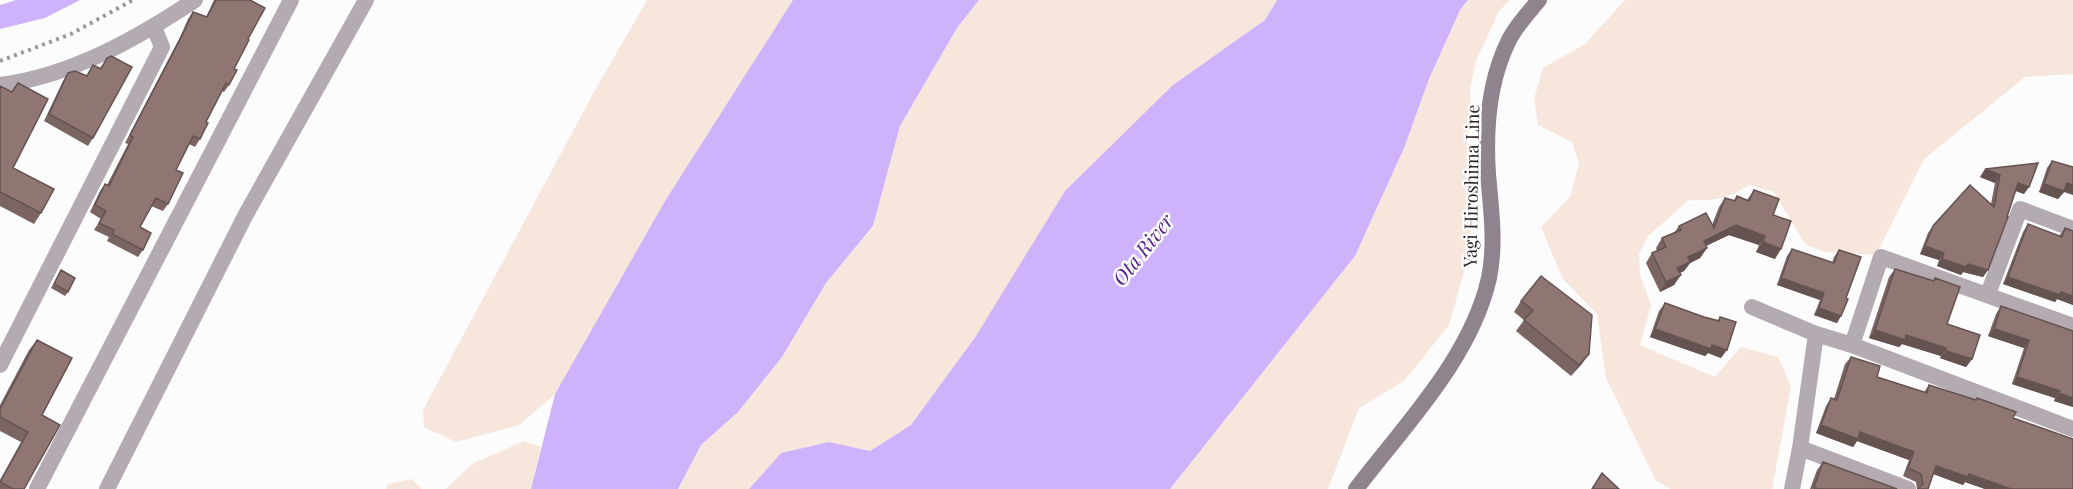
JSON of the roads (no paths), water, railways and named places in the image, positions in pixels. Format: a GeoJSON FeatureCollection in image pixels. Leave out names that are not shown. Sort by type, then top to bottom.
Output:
{"type":"FeatureCollection","features":[{"type":"Feature","properties":{"kind":"main road","name":"Yagi Hiroshima Line"},"geometry":{"type":"LineString","coordinates":[[1356,489],[1444,376],[1477,316],[1489,278],[1493,228],[1488,171],[1488,118],[1496,74],[1509,38],[1539,0]]}},
{"type":"Feature","properties":{"kind":"street"},"geometry":{"type":"LineString","coordinates":[[0,85],[21,82],[91,60],[154,27],[195,0]]}},
{"type":"Feature","properties":{"kind":"street"},"geometry":{"type":"LineString","coordinates":[[37,489],[291,0]]}},
{"type":"Feature","properties":{"kind":"street"},"geometry":{"type":"LineString","coordinates":[[107,489],[245,216],[366,0]]}},
{"type":"Feature","properties":{"kind":"street"},"geometry":{"type":"LineString","coordinates":[[0,365],[162,47],[154,27]]}},
{"type":"Feature","properties":{"kind":"street"},"geometry":{"type":"LineString","coordinates":[[1988,294],[2020,209],[2073,229]]}},
{"type":"Feature","properties":{"kind":"street"},"geometry":{"type":"LineString","coordinates":[[1852,345],[1881,256],[2073,326]]}},
{"type":"Feature","properties":{"kind":"street"},"geometry":{"type":"LineString","coordinates":[[1752,307],[1816,334],[1852,345],[2073,429]]}},
{"type":"Feature","properties":{"kind":"street"},"geometry":{"type":"LineString","coordinates":[[1792,489],[1816,334]]}},
{"type":"Feature","properties":{"kind":"street"},"geometry":{"type":"LineString","coordinates":[[1800,448],[1908,489]]}},
{"type":"Feature","properties":{"kind":"water"},"geometry":{"type":"Polygon","coordinates":[[[16,0],[80,0],[45,18],[0,29],[0,5],[16,0]]]}},
{"type":"Feature","properties":{"kind":"water"},"geometry":{"type":"Polygon","coordinates":[[[793,0],[979,0],[957,28],[900,126],[873,226],[826,283],[782,357],[738,412],[701,445],[678,489],[531,489],[555,394],[665,201],[793,0]]]}},
{"type":"Feature","properties":{"kind":"water","name":"Ota River"},"geometry":{"type":"Polygon","coordinates":[[[1277,0],[1468,0],[1460,10],[1429,79],[1404,148],[1355,256],[1170,489],[749,489],[781,453],[829,442],[870,451],[911,425],[976,336],[1065,191],[1173,85],[1265,20],[1277,0]]]}}]}
